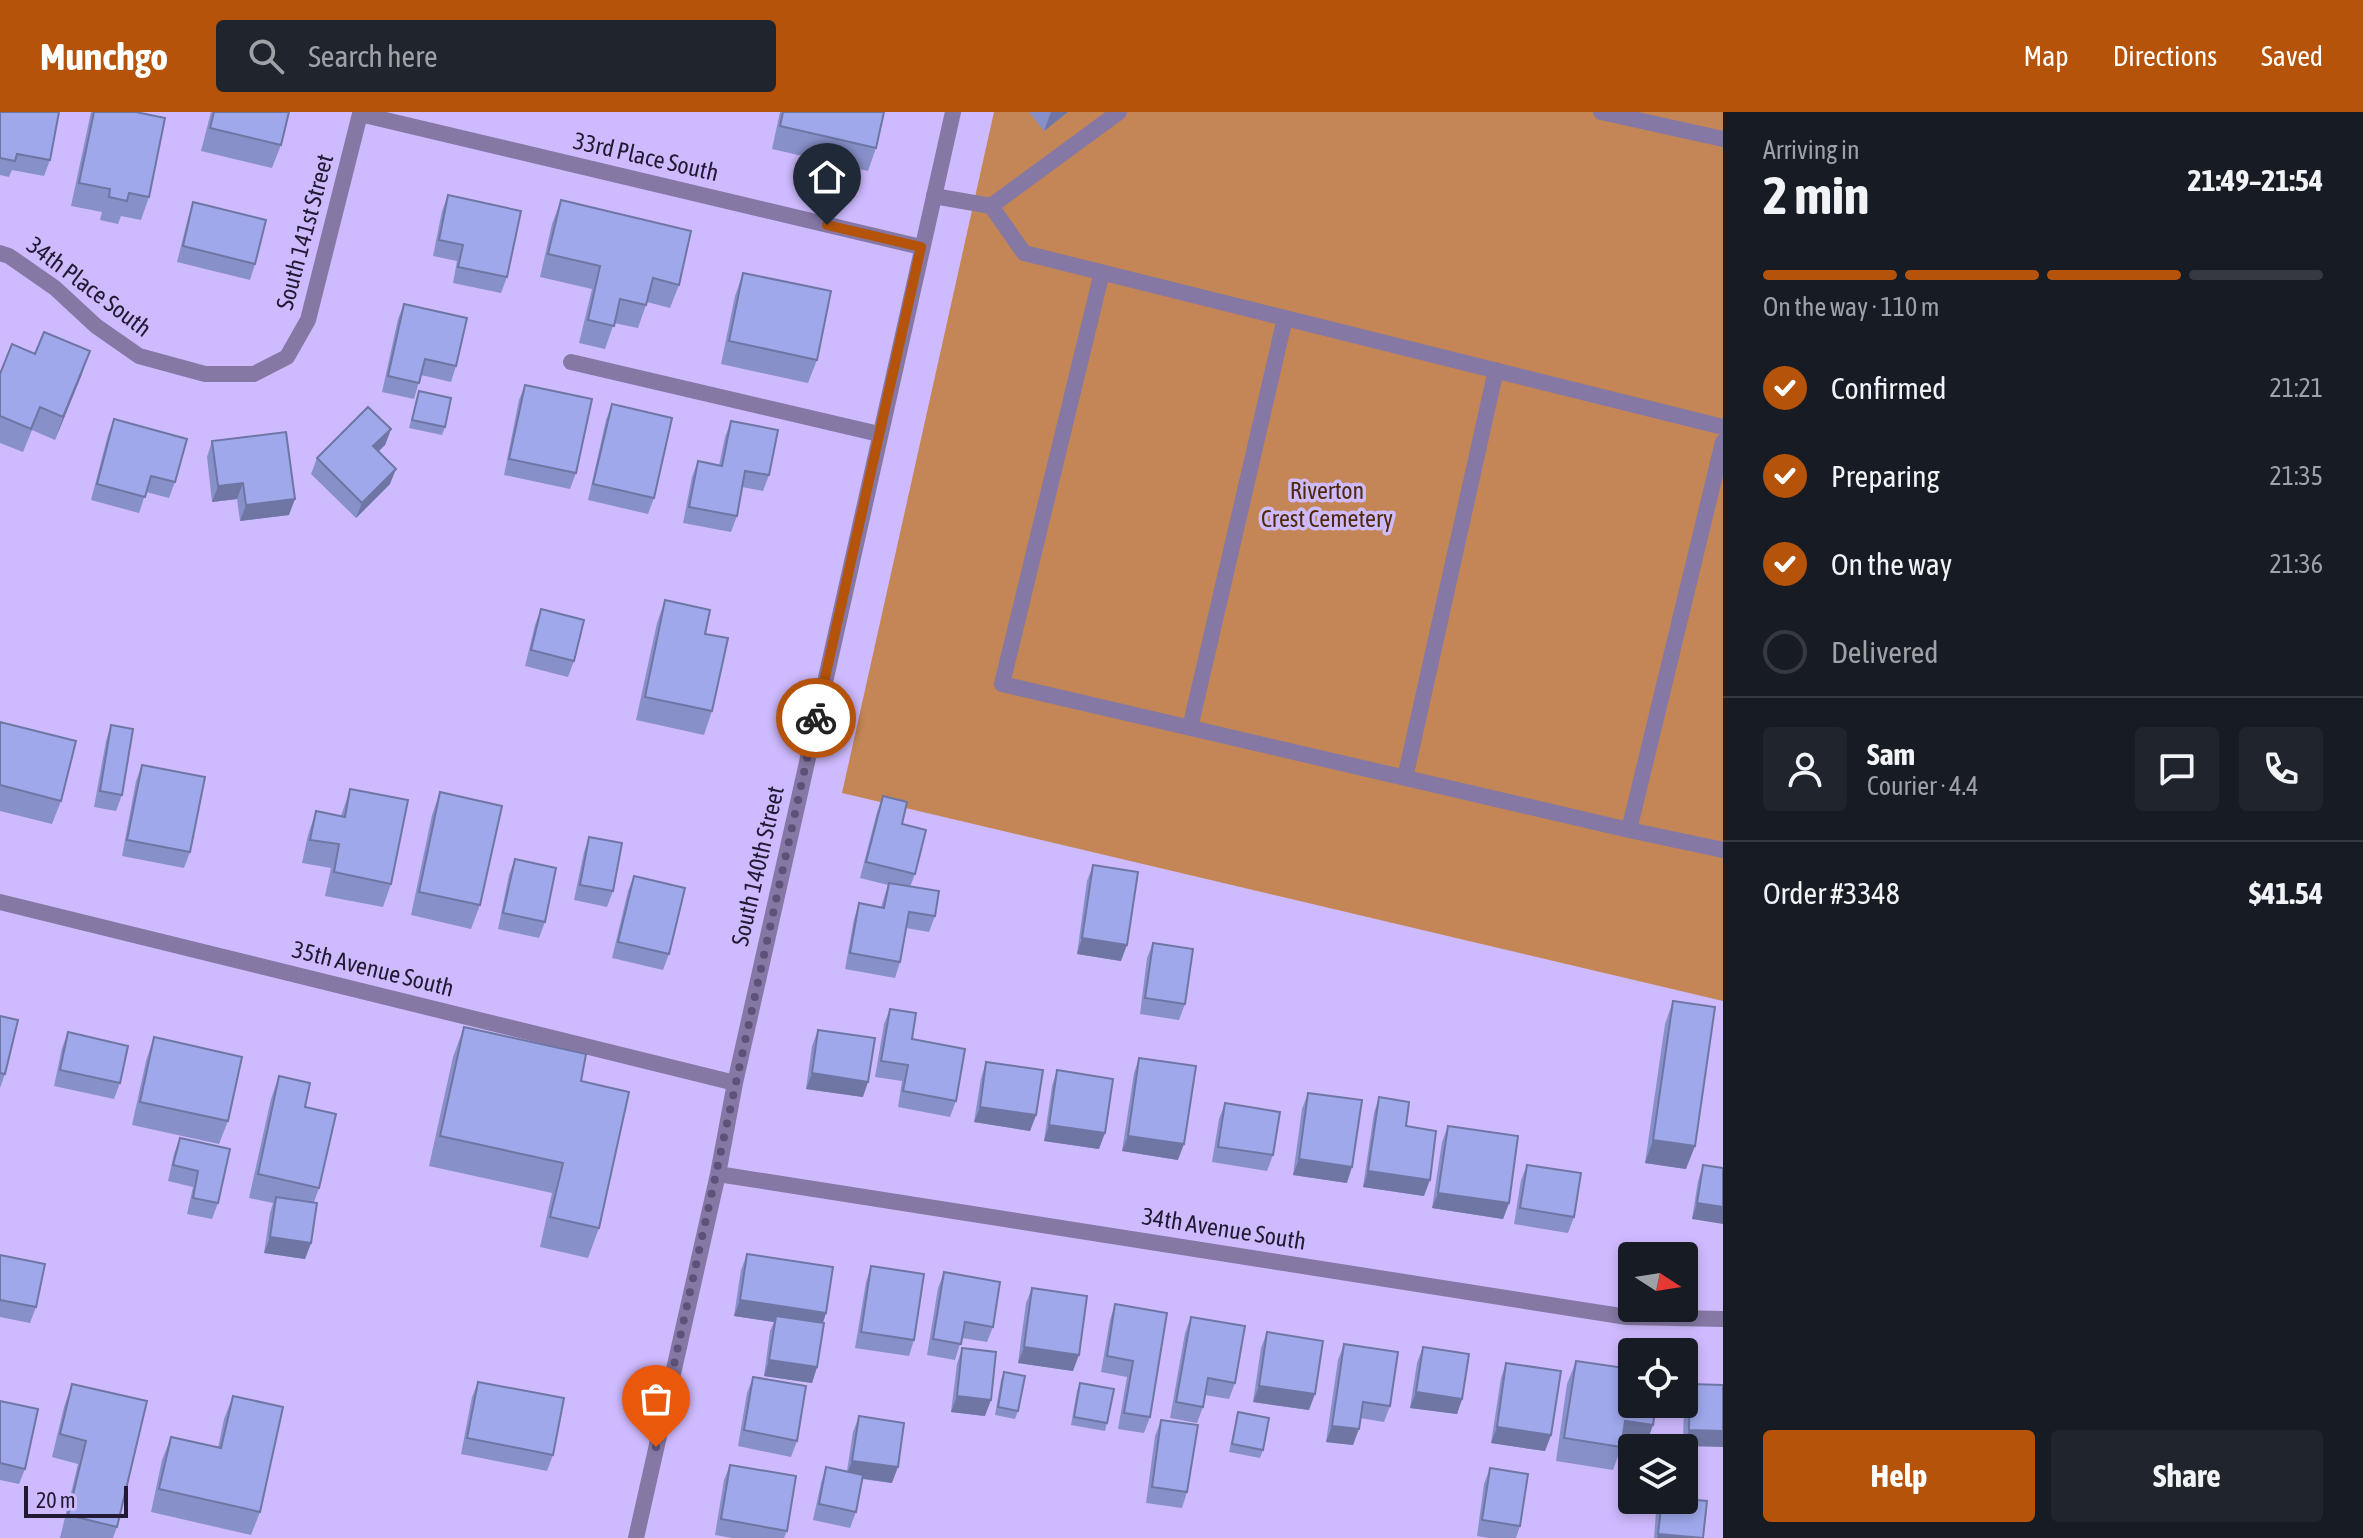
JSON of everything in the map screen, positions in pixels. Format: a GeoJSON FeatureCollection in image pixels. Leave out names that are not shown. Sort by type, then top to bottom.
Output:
{"type":"FeatureCollection","features":[{"type":"Feature","properties":{"kind":"street","name":"South 140th Street"},"geometry":{"type":"LineString","coordinates":[[636,1538],[953,112]]}},
{"type":"Feature","properties":{"kind":"street"},"geometry":{"type":"LineString","coordinates":[[991,206],[1119,112]]}},
{"type":"Feature","properties":{"kind":"street"},"geometry":{"type":"LineString","coordinates":[[1601,112],[1723,139]]}},
{"type":"Feature","properties":{"kind":"street","name":"33rd Place South"},"geometry":{"type":"LineString","coordinates":[[360,114],[921,247]]}},
{"type":"Feature","properties":{"kind":"street","name":"South 141st Street"},"geometry":{"type":"LineString","coordinates":[[287,357],[308,320],[360,114]]}},
{"type":"Feature","properties":{"kind":"street"},"geometry":{"type":"LineString","coordinates":[[934,196],[991,206],[1024,253],[1723,427]]}},
{"type":"Feature","properties":{"kind":"street","name":"34th Place South"},"geometry":{"type":"LineString","coordinates":[[0,253],[55,288],[96,326],[139,356],[205,374],[254,374],[287,357]]}},
{"type":"Feature","properties":{"kind":"street"},"geometry":{"type":"LineString","coordinates":[[1102,272],[1002,684],[1723,850]]}},
{"type":"Feature","properties":{"kind":"street"},"geometry":{"type":"LineString","coordinates":[[1190,728],[1285,318]]}},
{"type":"Feature","properties":{"kind":"street"},"geometry":{"type":"LineString","coordinates":[[571,362],[879,434]]}},
{"type":"Feature","properties":{"kind":"street"},"geometry":{"type":"LineString","coordinates":[[1405,778],[1496,370]]}},
{"type":"Feature","properties":{"kind":"street"},"geometry":{"type":"LineString","coordinates":[[1629,830],[1723,442]]}},
{"type":"Feature","properties":{"kind":"street","name":"35th Avenue South"},"geometry":{"type":"LineString","coordinates":[[0,902],[735,1083]]}},
{"type":"Feature","properties":{"kind":"street","name":"34th Avenue South"},"geometry":{"type":"LineString","coordinates":[[718,1174],[1627,1317],[1723,1319]]}},
{"type":"Feature","properties":{"kind":"green space","name":"Riverton Crest Cemetery"},"geometry":{"type":"Polygon","coordinates":[[[994,112],[1723,112],[1723,1001],[842,793],[994,112]]]}},
{"type":"Feature","properties":{"kind":"building"},"geometry":{"type":"Polygon","coordinates":[[[0,112],[59,112],[50,160],[17,154],[15,161],[0,158],[0,112]]]}},
{"type":"Feature","properties":{"kind":"building"},"geometry":{"type":"Polygon","coordinates":[[[94,112],[136,112],[165,118],[149,197],[129,193],[127,201],[109,197],[110,189],[79,183],[94,112]]]}},
{"type":"Feature","properties":{"kind":"building"},"geometry":{"type":"Polygon","coordinates":[[[214,112],[289,112],[281,145],[210,128],[214,112]]]}},
{"type":"Feature","properties":{"kind":"building"},"geometry":{"type":"Polygon","coordinates":[[[783,112],[884,112],[876,148],[780,126],[783,112]]]}},
{"type":"Feature","properties":{"kind":"building"},"geometry":{"type":"Polygon","coordinates":[[[448,195],[521,211],[507,277],[458,267],[463,245],[439,240],[448,195]]]}},
{"type":"Feature","properties":{"kind":"building"},"geometry":{"type":"Polygon","coordinates":[[[561,200],[691,231],[679,285],[653,278],[646,305],[620,299],[614,326],[588,320],[600,266],[548,254],[561,200]]]}},
{"type":"Feature","properties":{"kind":"building"},"geometry":{"type":"Polygon","coordinates":[[[193,202],[266,220],[255,264],[183,246],[193,202]]]}},
{"type":"Feature","properties":{"kind":"building"},"geometry":{"type":"Polygon","coordinates":[[[743,273],[831,291],[817,360],[729,341],[743,273]]]}},
{"type":"Feature","properties":{"kind":"building"},"geometry":{"type":"Polygon","coordinates":[[[404,304],[467,318],[456,366],[425,359],[419,383],[388,376],[404,304]]]}},
{"type":"Feature","properties":{"kind":"building"},"geometry":{"type":"Polygon","coordinates":[[[44,332],[90,351],[63,417],[40,407],[31,429],[0,416],[0,374],[12,344],[35,354],[44,332]]]}},
{"type":"Feature","properties":{"kind":"building"},"geometry":{"type":"Polygon","coordinates":[[[525,385],[592,399],[576,473],[509,459],[525,385]]]}},
{"type":"Feature","properties":{"kind":"building"},"geometry":{"type":"Polygon","coordinates":[[[419,391],[451,398],[445,427],[412,420],[419,391]]]}},
{"type":"Feature","properties":{"kind":"building"},"geometry":{"type":"Polygon","coordinates":[[[612,404],[672,418],[654,498],[593,484],[612,404]]]}},
{"type":"Feature","properties":{"kind":"building"},"geometry":{"type":"Polygon","coordinates":[[[368,407],[391,429],[373,446],[396,469],[362,503],[317,458],[368,407]]]}},
{"type":"Feature","properties":{"kind":"building"},"geometry":{"type":"Polygon","coordinates":[[[114,419],[187,439],[175,482],[151,476],[145,497],[97,484],[114,419]]]}},
{"type":"Feature","properties":{"kind":"building"},"geometry":{"type":"Polygon","coordinates":[[[731,421],[778,430],[769,475],[745,471],[737,516],[689,507],[698,461],[722,466],[731,421]]]}},
{"type":"Feature","properties":{"kind":"building"},"geometry":{"type":"Polygon","coordinates":[[[286,432],[295,499],[246,505],[243,483],[218,486],[212,441],[286,432]]]}},
{"type":"Feature","properties":{"kind":"building"},"geometry":{"type":"Polygon","coordinates":[[[665,600],[710,610],[705,634],[728,638],[712,711],[645,697],[665,600]]]}},
{"type":"Feature","properties":{"kind":"building"},"geometry":{"type":"Polygon","coordinates":[[[541,609],[584,620],[574,661],[531,650],[541,609]]]}},
{"type":"Feature","properties":{"kind":"building"},"geometry":{"type":"Polygon","coordinates":[[[0,722],[76,741],[61,801],[0,785],[0,722]]]}},
{"type":"Feature","properties":{"kind":"building"},"geometry":{"type":"Polygon","coordinates":[[[111,725],[133,729],[122,795],[100,791],[111,725]]]}},
{"type":"Feature","properties":{"kind":"building"},"geometry":{"type":"Polygon","coordinates":[[[142,765],[205,777],[190,852],[127,840],[142,765]]]}},
{"type":"Feature","properties":{"kind":"building"},"geometry":{"type":"Polygon","coordinates":[[[350,789],[408,800],[391,884],[334,872],[339,844],[310,840],[316,811],[345,817],[350,789]]]}},
{"type":"Feature","properties":{"kind":"building"},"geometry":{"type":"Polygon","coordinates":[[[440,792],[502,806],[480,905],[419,892],[440,792]]]}},
{"type":"Feature","properties":{"kind":"building"},"geometry":{"type":"Polygon","coordinates":[[[883,796],[907,802],[902,824],[926,830],[915,874],[866,862],[883,796]]]}},
{"type":"Feature","properties":{"kind":"building"},"geometry":{"type":"Polygon","coordinates":[[[589,837],[622,843],[613,891],[580,885],[589,837]]]}},
{"type":"Feature","properties":{"kind":"building"},"geometry":{"type":"Polygon","coordinates":[[[515,859],[556,868],[545,922],[503,913],[515,859]]]}},
{"type":"Feature","properties":{"kind":"building"},"geometry":{"type":"Polygon","coordinates":[[[1093,865],[1138,872],[1127,945],[1082,938],[1093,865]]]}},
{"type":"Feature","properties":{"kind":"building"},"geometry":{"type":"Polygon","coordinates":[[[634,876],[685,888],[669,954],[618,942],[634,876]]]}},
{"type":"Feature","properties":{"kind":"building"},"geometry":{"type":"Polygon","coordinates":[[[889,883],[939,891],[935,916],[909,912],[900,962],[850,953],[859,903],[884,908],[889,883]]]}},
{"type":"Feature","properties":{"kind":"building"},"geometry":{"type":"Polygon","coordinates":[[[1153,943],[1193,949],[1185,1004],[1145,998],[1153,943]]]}},
{"type":"Feature","properties":{"kind":"building"},"geometry":{"type":"Polygon","coordinates":[[[1673,1001],[1715,1007],[1695,1146],[1653,1140],[1673,1001]]]}},
{"type":"Feature","properties":{"kind":"building"},"geometry":{"type":"Polygon","coordinates":[[[890,1009],[916,1013],[912,1039],[965,1049],[956,1101],[903,1091],[908,1065],[881,1061],[890,1009]]]}},
{"type":"Feature","properties":{"kind":"building"},"geometry":{"type":"Polygon","coordinates":[[[0,1016],[18,1020],[5,1074],[0,1073],[0,1016]]]}},
{"type":"Feature","properties":{"kind":"building"},"geometry":{"type":"Polygon","coordinates":[[[464,1027],[586,1054],[581,1081],[629,1092],[599,1228],[550,1217],[563,1163],[440,1136],[464,1027]]]}},
{"type":"Feature","properties":{"kind":"building"},"geometry":{"type":"Polygon","coordinates":[[[818,1030],[875,1038],[868,1082],[812,1073],[818,1030]]]}},
{"type":"Feature","properties":{"kind":"building"},"geometry":{"type":"Polygon","coordinates":[[[68,1032],[128,1046],[120,1083],[60,1070],[68,1032]]]}},
{"type":"Feature","properties":{"kind":"building"},"geometry":{"type":"Polygon","coordinates":[[[154,1037],[242,1057],[228,1121],[140,1102],[154,1037]]]}},
{"type":"Feature","properties":{"kind":"building"},"geometry":{"type":"Polygon","coordinates":[[[1139,1058],[1196,1066],[1184,1144],[1128,1136],[1139,1058]]]}},
{"type":"Feature","properties":{"kind":"building"},"geometry":{"type":"Polygon","coordinates":[[[986,1062],[1043,1070],[1036,1115],[980,1107],[986,1062]]]}},
{"type":"Feature","properties":{"kind":"building"},"geometry":{"type":"Polygon","coordinates":[[[1057,1070],[1113,1079],[1105,1133],[1049,1125],[1057,1070]]]}},
{"type":"Feature","properties":{"kind":"building"},"geometry":{"type":"Polygon","coordinates":[[[279,1076],[310,1083],[305,1107],[336,1114],[319,1188],[258,1174],[279,1076]]]}},
{"type":"Feature","properties":{"kind":"building"},"geometry":{"type":"Polygon","coordinates":[[[1308,1093],[1362,1100],[1352,1167],[1299,1159],[1308,1093]]]}},
{"type":"Feature","properties":{"kind":"building"},"geometry":{"type":"Polygon","coordinates":[[[1379,1097],[1409,1102],[1406,1126],[1436,1131],[1430,1180],[1368,1171],[1379,1097]]]}},
{"type":"Feature","properties":{"kind":"building"},"geometry":{"type":"Polygon","coordinates":[[[1225,1103],[1280,1112],[1273,1155],[1218,1147],[1225,1103]]]}},
{"type":"Feature","properties":{"kind":"building"},"geometry":{"type":"Polygon","coordinates":[[[1448,1126],[1518,1136],[1509,1203],[1438,1193],[1448,1126]]]}},
{"type":"Feature","properties":{"kind":"building"},"geometry":{"type":"Polygon","coordinates":[[[180,1138],[230,1149],[218,1203],[193,1198],[198,1171],[173,1165],[180,1138]]]}},
{"type":"Feature","properties":{"kind":"building"},"geometry":{"type":"Polygon","coordinates":[[[1527,1165],[1581,1173],[1574,1217],[1520,1208],[1527,1165]]]}},
{"type":"Feature","properties":{"kind":"building"},"geometry":{"type":"Polygon","coordinates":[[[1703,1165],[1723,1168],[1723,1207],[1697,1203],[1703,1165]]]}},
{"type":"Feature","properties":{"kind":"building"},"geometry":{"type":"Polygon","coordinates":[[[276,1197],[317,1203],[311,1243],[270,1237],[276,1197]]]}},
{"type":"Feature","properties":{"kind":"building"},"geometry":{"type":"Polygon","coordinates":[[[747,1254],[833,1267],[826,1313],[740,1300],[747,1254]]]}},
{"type":"Feature","properties":{"kind":"building"},"geometry":{"type":"Polygon","coordinates":[[[0,1255],[45,1264],[36,1307],[0,1300],[0,1255]]]}},
{"type":"Feature","properties":{"kind":"building"},"geometry":{"type":"Polygon","coordinates":[[[871,1266],[924,1274],[914,1340],[861,1332],[871,1266]]]}},
{"type":"Feature","properties":{"kind":"building"},"geometry":{"type":"Polygon","coordinates":[[[944,1272],[1000,1282],[993,1327],[965,1322],[961,1344],[933,1339],[944,1272]]]}},
{"type":"Feature","properties":{"kind":"building"},"geometry":{"type":"Polygon","coordinates":[[[1032,1288],[1087,1296],[1079,1355],[1024,1347],[1032,1288]]]}},
{"type":"Feature","properties":{"kind":"building"},"geometry":{"type":"Polygon","coordinates":[[[1115,1304],[1167,1313],[1150,1417],[1124,1413],[1133,1361],[1107,1356],[1115,1304]]]}},
{"type":"Feature","properties":{"kind":"building"},"geometry":{"type":"Polygon","coordinates":[[[776,1316],[824,1323],[817,1367],[769,1360],[776,1316]]]}},
{"type":"Feature","properties":{"kind":"building"},"geometry":{"type":"Polygon","coordinates":[[[1191,1317],[1245,1326],[1235,1383],[1208,1378],[1203,1407],[1176,1402],[1191,1317]]]}},
{"type":"Feature","properties":{"kind":"building"},"geometry":{"type":"Polygon","coordinates":[[[1267,1332],[1323,1341],[1315,1394],[1259,1386],[1267,1332]]]}},
{"type":"Feature","properties":{"kind":"building"},"geometry":{"type":"Polygon","coordinates":[[[1344,1344],[1398,1352],[1390,1406],[1363,1402],[1359,1429],[1332,1426],[1344,1344]]]}},
{"type":"Feature","properties":{"kind":"building"},"geometry":{"type":"Polygon","coordinates":[[[1423,1347],[1469,1354],[1462,1399],[1416,1392],[1423,1347]]]}},
{"type":"Feature","properties":{"kind":"building"},"geometry":{"type":"Polygon","coordinates":[[[962,1348],[996,1352],[991,1400],[957,1396],[962,1348]]]}},
{"type":"Feature","properties":{"kind":"building"},"geometry":{"type":"Polygon","coordinates":[[[1576,1361],[1618,1367],[1618,1418],[1654,1418],[1653,1425],[1625,1421],[1623,1434],[1618,1434],[1618,1447],[1564,1438],[1576,1361]]]}},
{"type":"Feature","properties":{"kind":"building"},"geometry":{"type":"Polygon","coordinates":[[[1506,1363],[1561,1371],[1551,1435],[1497,1427],[1506,1363]]]}},
{"type":"Feature","properties":{"kind":"building"},"geometry":{"type":"Polygon","coordinates":[[[1004,1372],[1025,1376],[1018,1411],[998,1407],[1004,1372]]]}},
{"type":"Feature","properties":{"kind":"building"},"geometry":{"type":"Polygon","coordinates":[[[753,1377],[806,1386],[797,1441],[744,1430],[753,1377]]]}},
{"type":"Feature","properties":{"kind":"building"},"geometry":{"type":"Polygon","coordinates":[[[478,1382],[564,1398],[553,1455],[467,1438],[478,1382]]]}},
{"type":"Feature","properties":{"kind":"building"},"geometry":{"type":"Polygon","coordinates":[[[1080,1383],[1114,1389],[1107,1423],[1074,1417],[1080,1383]]]}},
{"type":"Feature","properties":{"kind":"building"},"geometry":{"type":"Polygon","coordinates":[[[72,1384],[147,1401],[117,1527],[68,1515],[86,1441],[60,1434],[72,1384]]]}},
{"type":"Feature","properties":{"kind":"building"},"geometry":{"type":"Polygon","coordinates":[[[1698,1384],[1723,1385],[1723,1431],[1689,1430],[1689,1418],[1698,1418],[1698,1384]]]}},
{"type":"Feature","properties":{"kind":"building"},"geometry":{"type":"Polygon","coordinates":[[[233,1396],[283,1407],[260,1512],[159,1489],[171,1437],[221,1448],[233,1396]]]}},
{"type":"Feature","properties":{"kind":"building"},"geometry":{"type":"Polygon","coordinates":[[[0,1401],[38,1409],[25,1469],[0,1463],[0,1401]]]}},
{"type":"Feature","properties":{"kind":"building"},"geometry":{"type":"Polygon","coordinates":[[[1238,1412],[1269,1418],[1263,1450],[1232,1444],[1238,1412]]]}},
{"type":"Feature","properties":{"kind":"building"},"geometry":{"type":"Polygon","coordinates":[[[859,1416],[904,1423],[898,1467],[852,1461],[859,1416]]]}},
{"type":"Feature","properties":{"kind":"building"},"geometry":{"type":"Polygon","coordinates":[[[1161,1420],[1198,1425],[1187,1492],[1152,1487],[1161,1420]]]}},
{"type":"Feature","properties":{"kind":"building"},"geometry":{"type":"Polygon","coordinates":[[[730,1465],[796,1476],[787,1531],[721,1519],[730,1465]]]}},
{"type":"Feature","properties":{"kind":"building"},"geometry":{"type":"Polygon","coordinates":[[[826,1467],[863,1475],[856,1512],[819,1504],[826,1467]]]}},
{"type":"Feature","properties":{"kind":"building"},"geometry":{"type":"Polygon","coordinates":[[[1490,1468],[1528,1474],[1520,1526],[1482,1520],[1490,1468]]]}},
{"type":"Feature","properties":{"kind":"building"},"geometry":{"type":"Polygon","coordinates":[[[1698,1500],[1707,1501],[1703,1538],[1658,1534],[1660,1514],[1698,1514],[1698,1500]]]}},
{"type":"Feature","properties":{"kind":"way so far"},"geometry":{"type":"LineString","coordinates":[[656,1447],[816,718]]}},
{"type":"Feature","properties":{"kind":"route"},"geometry":{"type":"LineString","coordinates":[[816,718],[921,247],[827,225]]}}]}
